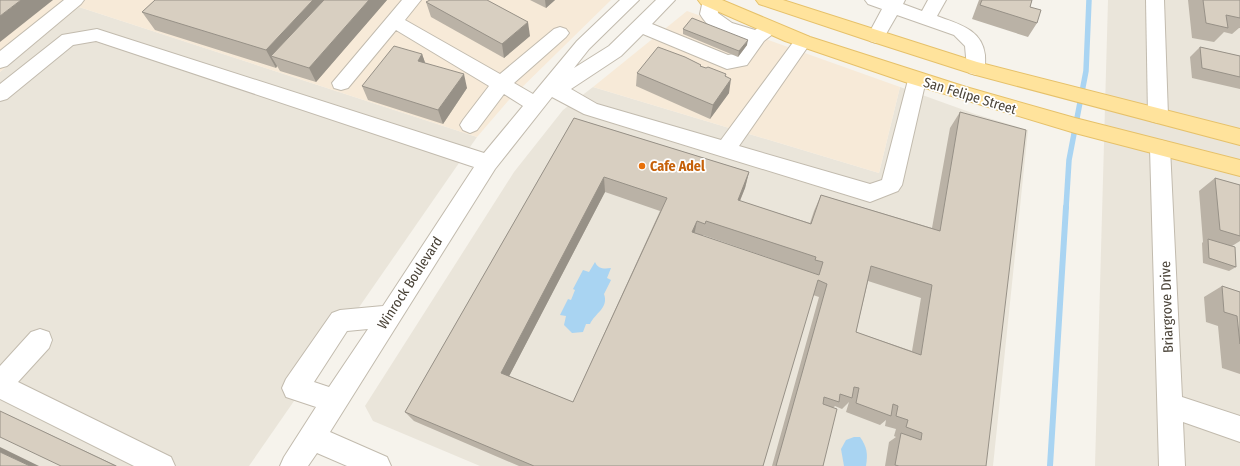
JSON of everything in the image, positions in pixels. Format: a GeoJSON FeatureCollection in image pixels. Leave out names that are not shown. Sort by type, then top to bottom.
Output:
{"type":"FeatureCollection","features":[{"type":"Feature","properties":{"kind":"main road","name":"San Felipe Street"},"geometry":{"type":"LineString","coordinates":[[765,0],[976,68],[1240,137]]}},
{"type":"Feature","properties":{"kind":"main road","name":"San Felipe Street"},"geometry":{"type":"LineString","coordinates":[[708,1],[764,32],[803,41],[917,80],[1046,118],[1240,168]]}},
{"type":"Feature","properties":{"kind":"main road"},"geometry":{"type":"LineString","coordinates":[[832,51],[895,57],[945,73],[962,73],[976,68]]}},
{"type":"Feature","properties":{"kind":"street"},"geometry":{"type":"LineString","coordinates":[[0,61],[75,0]]}},
{"type":"Feature","properties":{"kind":"street"},"geometry":{"type":"LineString","coordinates":[[341,83],[412,0]]}},
{"type":"Feature","properties":{"kind":"street","name":"Winrock Boulevard"},"geometry":{"type":"LineString","coordinates":[[293,466],[488,163],[583,45],[630,0]]}},
{"type":"Feature","properties":{"kind":"street","name":"Winrock Boulevard"},"geometry":{"type":"LineString","coordinates":[[535,104],[615,50],[666,0]]}},
{"type":"Feature","properties":{"kind":"street"},"geometry":{"type":"LineString","coordinates":[[874,0],[894,3],[927,19],[960,31],[969,37],[974,44],[976,68]]}},
{"type":"Feature","properties":{"kind":"street"},"geometry":{"type":"LineString","coordinates":[[927,19],[937,0]]}},
{"type":"Feature","properties":{"kind":"street"},"geometry":{"type":"LineString","coordinates":[[1155,0],[1158,116]]}},
{"type":"Feature","properties":{"kind":"street"},"geometry":{"type":"LineString","coordinates":[[876,37],[894,3]]}},
{"type":"Feature","properties":{"kind":"street"},"geometry":{"type":"LineString","coordinates":[[394,21],[535,104]]}},
{"type":"Feature","properties":{"kind":"street"},"geometry":{"type":"LineString","coordinates":[[640,26],[726,62],[740,60],[764,32]]}},
{"type":"Feature","properties":{"kind":"street"},"geometry":{"type":"LineString","coordinates":[[470,125],[501,84],[560,33]]}},
{"type":"Feature","properties":{"kind":"street"},"geometry":{"type":"LineString","coordinates":[[0,94],[68,39],[97,35],[488,163]]}},
{"type":"Feature","properties":{"kind":"street"},"geometry":{"type":"LineString","coordinates":[[726,149],[803,41]]}},
{"type":"Feature","properties":{"kind":"street"},"geometry":{"type":"LineString","coordinates":[[556,90],[591,109],[870,193],[891,185],[900,157],[917,80]]}},
{"type":"Feature","properties":{"kind":"street","name":"Briargrove Drive"},"geometry":{"type":"LineString","coordinates":[[1160,148],[1172,466]]}},
{"type":"Feature","properties":{"kind":"street"},"geometry":{"type":"LineString","coordinates":[[335,401],[295,388],[340,321],[389,316]]}},
{"type":"Feature","properties":{"kind":"street"},"geometry":{"type":"LineString","coordinates":[[40,340],[0,385],[162,466]]}},
{"type":"Feature","properties":{"kind":"street"},"geometry":{"type":"LineString","coordinates":[[1170,405],[1240,429]]}},
{"type":"Feature","properties":{"kind":"street"},"geometry":{"type":"LineString","coordinates":[[312,437],[378,466]]}},
{"type":"Feature","properties":{"kind":"shaded area"},"geometry":{"type":"Polygon","coordinates":[[[0,0],[611,0],[508,101],[477,137],[79,7],[0,72],[0,0]]]}},
{"type":"Feature","properties":{"kind":"shaded area"},"geometry":{"type":"Polygon","coordinates":[[[1108,0],[1240,0],[1240,466],[1095,466],[1108,0]]]}},
{"type":"Feature","properties":{"kind":"shaded area"},"geometry":{"type":"Polygon","coordinates":[[[79,7],[477,137],[249,466],[0,466],[0,72],[79,7]]]}},
{"type":"Feature","properties":{"kind":"shaded area"},"geometry":{"type":"Polygon","coordinates":[[[687,11],[900,87],[879,173],[593,87],[687,11]]]}},
{"type":"Feature","properties":{"kind":"shaded area"},"geometry":{"type":"Polygon","coordinates":[[[593,87],[879,173],[900,87],[975,114],[1028,130],[993,466],[480,466],[373,421],[365,406],[514,172],[563,110],[593,87]]]}},
{"type":"Feature","properties":{"kind":"water"},"geometry":{"type":"Polygon","coordinates":[[[595,262],[602,268],[611,268],[607,278],[611,280],[604,294],[605,303],[590,324],[586,324],[583,332],[572,333],[564,325],[566,316],[560,315],[568,299],[571,300],[575,290],[573,289],[583,270],[589,272],[595,262]]]}},
{"type":"Feature","properties":{"kind":"water"},"geometry":{"type":"Polygon","coordinates":[[[854,437],[860,437],[866,447],[866,466],[844,466],[841,449],[846,440],[854,437]]]}},
{"type":"Feature","properties":{"kind":"building"},"geometry":{"type":"Polygon","coordinates":[[[0,0],[21,0],[0,16],[0,0]]]}},
{"type":"Feature","properties":{"kind":"building"},"geometry":{"type":"Polygon","coordinates":[[[155,0],[313,0],[266,50],[142,12],[155,0]]]}},
{"type":"Feature","properties":{"kind":"building"},"geometry":{"type":"Polygon","coordinates":[[[324,0],[369,0],[309,68],[271,56],[324,0]]]}},
{"type":"Feature","properties":{"kind":"building"},"geometry":{"type":"Polygon","coordinates":[[[430,0],[487,0],[528,22],[502,44],[426,2],[430,0]]]}},
{"type":"Feature","properties":{"kind":"building"},"geometry":{"type":"Polygon","coordinates":[[[982,0],[1032,0],[1030,7],[1041,10],[1037,23],[980,5],[982,0]]]}},
{"type":"Feature","properties":{"kind":"building"},"geometry":{"type":"Polygon","coordinates":[[[1203,0],[1240,0],[1240,18],[1226,15],[1228,28],[1206,23],[1203,0]]]}},
{"type":"Feature","properties":{"kind":"building"},"geometry":{"type":"Polygon","coordinates":[[[692,18],[748,40],[739,51],[683,29],[692,18]]]}},
{"type":"Feature","properties":{"kind":"building"},"geometry":{"type":"Polygon","coordinates":[[[394,46],[422,54],[418,61],[464,74],[438,110],[362,86],[394,46]]]}},
{"type":"Feature","properties":{"kind":"building"},"geometry":{"type":"Polygon","coordinates":[[[658,47],[685,57],[701,65],[700,66],[706,68],[708,67],[726,74],[725,76],[731,79],[713,105],[637,73],[658,47]]]}},
{"type":"Feature","properties":{"kind":"building"},"geometry":{"type":"Polygon","coordinates":[[[1200,47],[1240,56],[1240,77],[1202,68],[1200,47]]]}},
{"type":"Feature","properties":{"kind":"building"},"geometry":{"type":"Polygon","coordinates":[[[960,112],[1026,130],[986,466],[895,465],[901,433],[921,440],[922,433],[906,427],[908,420],[896,416],[898,406],[893,404],[891,416],[856,403],[859,388],[854,387],[852,398],[840,394],[839,402],[824,397],[823,404],[837,409],[823,466],[776,466],[827,284],[818,280],[763,466],[534,466],[405,412],[574,118],[749,172],[738,200],[811,224],[821,195],[940,231],[960,112]],[[604,177],[501,373],[573,402],[667,198],[604,177]],[[697,221],[692,232],[819,275],[823,262],[815,260],[816,257],[706,221],[705,224],[697,221]],[[871,266],[856,332],[921,355],[932,285],[871,266]]]}},
{"type":"Feature","properties":{"kind":"building"},"geometry":{"type":"Polygon","coordinates":[[[1215,178],[1240,185],[1240,236],[1220,230],[1215,178]]]}},
{"type":"Feature","properties":{"kind":"building"},"geometry":{"type":"Polygon","coordinates":[[[1208,239],[1235,247],[1236,267],[1209,258],[1208,239]]]}},
{"type":"Feature","properties":{"kind":"building"},"geometry":{"type":"Polygon","coordinates":[[[1222,286],[1240,292],[1240,344],[1237,316],[1224,312],[1222,286]]]}},
{"type":"Feature","properties":{"kind":"building"},"geometry":{"type":"Polygon","coordinates":[[[0,411],[116,466],[61,466],[0,437],[0,411]]]}},
{"type":"Feature","properties":{"kind":"building"},"geometry":{"type":"Polygon","coordinates":[[[0,452],[30,466],[0,466],[0,452]]]}},
{"type":"Feature","properties":{"kind":"waterway"},"geometry":{"type":"LineString","coordinates":[[1066,208],[1069,160],[1086,71],[1089,0]]}},
{"type":"Feature","properties":{"kind":"waterway"},"geometry":{"type":"LineString","coordinates":[[1050,466],[1066,207]]}},
{"type":"Feature","properties":{"kind":"place","name":"Cafe Adel"},"geometry":{"type":"Point","coordinates":[642,166]}}]}
